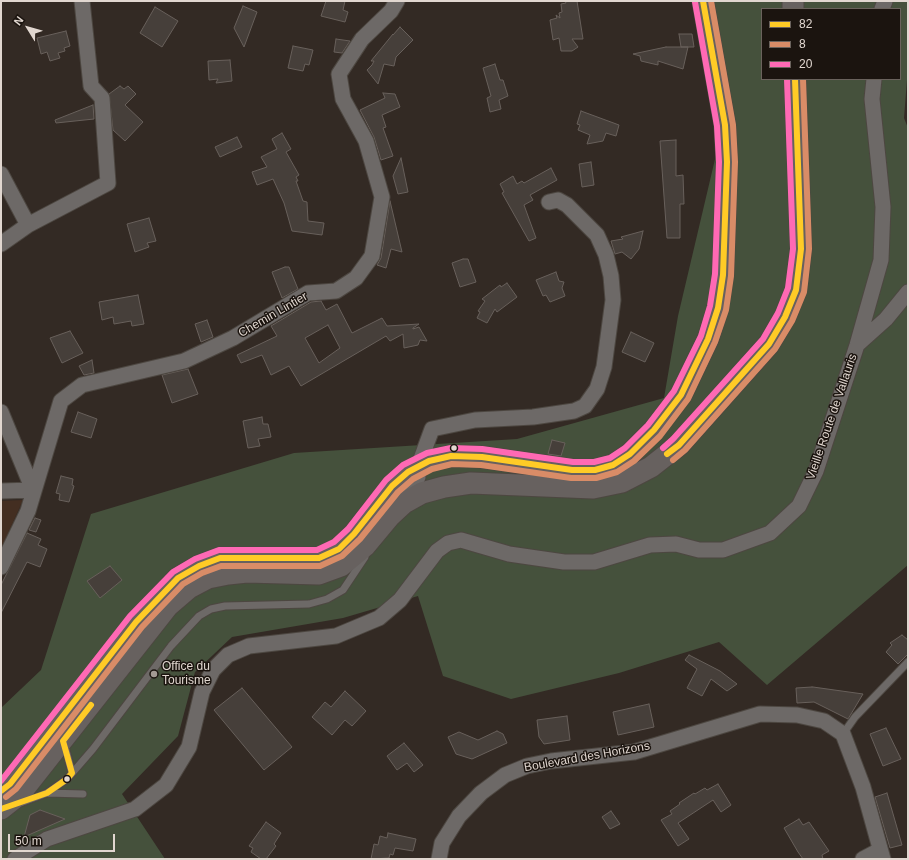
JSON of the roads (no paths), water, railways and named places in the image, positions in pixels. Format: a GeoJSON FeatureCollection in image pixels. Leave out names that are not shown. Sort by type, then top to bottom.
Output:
{"type":"FeatureCollection","features":[{"type":"Feature","properties":{"kind":"main road"},"geometry":{"type":"LineString","coordinates":[[1,803],[10,784],[136,622],[178,578],[199,566],[220,558],[319,558],[339,549],[354,534],[392,486],[408,472],[429,461],[450,456],[482,457],[572,470],[595,470],[613,465],[630,454],[654,430],[681,396],[708,339],[718,308],[723,275],[727,162],[725,126],[703,1]]}},
{"type":"Feature","properties":{"kind":"main road"},"geometry":{"type":"LineString","coordinates":[[1,803],[20,794],[168,606],[189,588],[208,578],[228,574],[247,572],[319,574],[341,566],[365,546],[390,516],[404,503],[422,493],[444,487],[471,483],[593,488],[622,482],[651,467],[679,445],[769,344],[785,317],[796,290],[801,249],[795,80]]}},
{"type":"Feature","properties":{"kind":"street"},"geometry":{"type":"LineString","coordinates":[[1,244],[28,225],[108,183],[102,98],[91,86],[82,1]]}},
{"type":"Feature","properties":{"kind":"street","name":"Chemin Lintier"},"geometry":{"type":"LineString","coordinates":[[1,567],[28,511],[33,490],[61,401],[82,386],[184,361],[233,338],[308,293],[336,291],[356,278],[372,256],[382,197],[366,141],[343,99],[339,74],[362,40],[391,12],[397,1]]}},
{"type":"Feature","properties":{"kind":"street","name":"Vieille Route de Vallauris"},"geometry":{"type":"LineString","coordinates":[[15,859],[47,839],[136,809],[166,785],[189,748],[202,692],[213,670],[228,655],[249,646],[336,636],[379,618],[400,600],[437,551],[448,543],[461,540],[510,554],[564,562],[594,562],[650,545],[676,544],[699,550],[723,550],[770,533],[799,506],[816,471],[857,345],[881,260],[883,207],[872,99],[874,80]]}},
{"type":"Feature","properties":{"kind":"street"},"geometry":{"type":"LineString","coordinates":[[1,174],[28,225]]}},
{"type":"Feature","properties":{"kind":"street"},"geometry":{"type":"LineString","coordinates":[[404,503],[418,477],[418,466],[432,429],[475,420],[533,417],[574,411],[585,406],[597,389],[604,368],[613,300],[611,276],[606,255],[597,235],[567,205],[558,200],[549,202]]}},
{"type":"Feature","properties":{"kind":"street"},"geometry":{"type":"LineString","coordinates":[[857,345],[886,319],[908,292]]}},
{"type":"Feature","properties":{"kind":"street"},"geometry":{"type":"LineString","coordinates":[[1,412],[33,490],[1,491]]}},
{"type":"Feature","properties":{"kind":"street","name":"Boulevard des Horizons"},"geometry":{"type":"LineString","coordinates":[[439,859],[442,843],[459,816],[481,793],[505,775],[526,766],[634,752],[760,714],[797,715],[824,721],[843,734]]}},
{"type":"Feature","properties":{"kind":"street"},"geometry":{"type":"LineString","coordinates":[[843,734],[863,787],[882,854],[863,859]]}},
{"type":"Feature","properties":{"kind":"lane"},"geometry":{"type":"LineString","coordinates":[[47,793],[72,773],[128,704],[171,646],[199,616],[211,609],[224,606],[309,604],[327,599],[343,590],[365,557],[365,546]]}},
{"type":"Feature","properties":{"kind":"lane"},"geometry":{"type":"LineString","coordinates":[[843,734],[855,717],[908,662]]}},
{"type":"Feature","properties":{"kind":"lane"},"geometry":{"type":"LineString","coordinates":[[63,741],[66,747],[72,773]]}},
{"type":"Feature","properties":{"kind":"lane"},"geometry":{"type":"LineString","coordinates":[[1,803],[47,793],[83,794]]}},
{"type":"Feature","properties":{"kind":"place","name":"Office du Tourisme"},"geometry":{"type":"Point","coordinates":[154,674]}}]}
